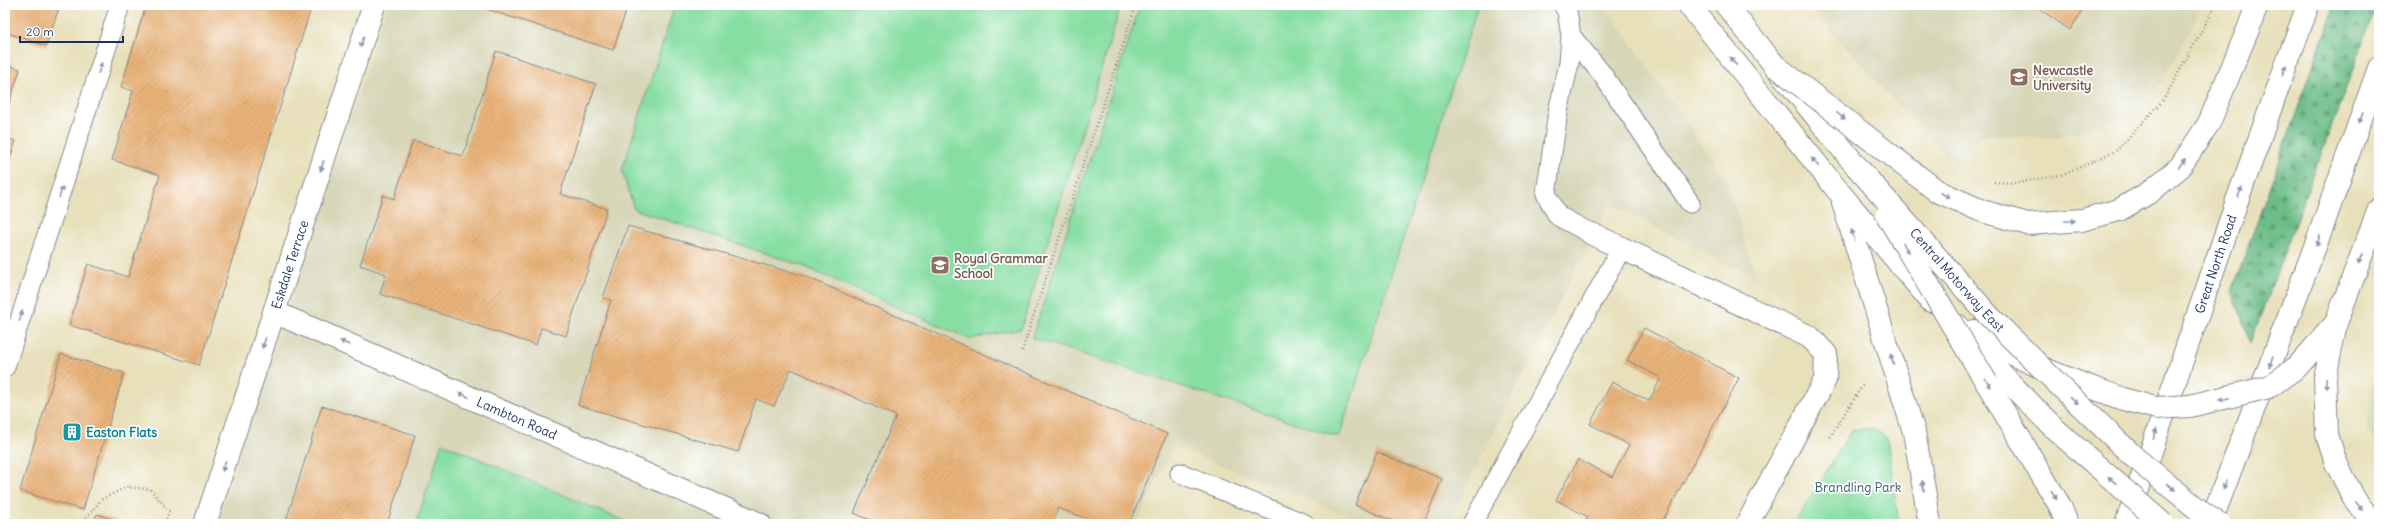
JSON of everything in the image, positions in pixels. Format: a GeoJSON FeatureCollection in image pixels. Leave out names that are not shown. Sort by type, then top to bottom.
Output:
{"type":"FeatureCollection","features":[{"type":"Feature","properties":{"kind":"main road","name":"Eskdale Terrace"},"geometry":{"type":"LineString","coordinates":[[205,524],[374,5]]}},
{"type":"Feature","properties":{"kind":"main road"},"geometry":{"type":"LineString","coordinates":[[1689,5],[1839,192],[1929,299],[1971,338],[2007,380],[2055,429],[2163,524]]}},
{"type":"Feature","properties":{"kind":"main road","name":"Central Motorway East"},"geometry":{"type":"LineString","coordinates":[[1726,5],[1857,166],[1990,317],[2134,457],[2205,515],[2220,524]]}},
{"type":"Feature","properties":{"kind":"main road"},"geometry":{"type":"LineString","coordinates":[[1777,66],[1937,191],[1982,211],[2028,224],[2082,220],[2119,210],[2150,192],[2180,167],[2209,123],[2257,5]]}},
{"type":"Feature","properties":{"kind":"main road","name":"Great North Road"},"geometry":{"type":"LineString","coordinates":[[2126,524],[2236,202],[2308,5]]}},
{"type":"Feature","properties":{"kind":"main road"},"geometry":{"type":"LineString","coordinates":[[2210,524],[2316,244],[2379,68]]}},
{"type":"Feature","properties":{"kind":"main road"},"geometry":{"type":"LineString","coordinates":[[1857,166],[1998,399],[2060,506],[2067,524]]}},
{"type":"Feature","properties":{"kind":"main road"},"geometry":{"type":"LineString","coordinates":[[1839,192],[1879,315],[1914,432],[1930,524]]}},
{"type":"Feature","properties":{"kind":"main road"},"geometry":{"type":"LineString","coordinates":[[2373,524],[2354,498],[2336,463],[2327,435],[2325,378],[2336,324],[2379,209]]}},
{"type":"Feature","properties":{"kind":"main road"},"geometry":{"type":"LineString","coordinates":[[1592,234],[1810,337],[1826,354],[1825,380],[1747,524]]}},
{"type":"Feature","properties":{"kind":"main road"},"geometry":{"type":"LineString","coordinates":[[1929,299],[1995,345],[2045,370],[2124,399],[2156,408],[2190,406],[2269,387],[2297,367],[2336,324]]}},
{"type":"Feature","properties":{"kind":"main road","name":"Lambton Road"},"geometry":{"type":"LineString","coordinates":[[274,312],[760,524]]}},
{"type":"Feature","properties":{"kind":"lane"},"geometry":{"type":"LineString","coordinates":[[5,366],[120,5]]}},
{"type":"Feature","properties":{"kind":"lane"},"geometry":{"type":"LineString","coordinates":[[1563,5],[1567,11],[1571,36],[1569,62],[1558,112],[1546,194],[1558,216],[1592,234]]}},
{"type":"Feature","properties":{"kind":"lane"},"geometry":{"type":"LineString","coordinates":[[1571,36],[1602,74],[1690,203]]}},
{"type":"Feature","properties":{"kind":"lane"},"geometry":{"type":"LineString","coordinates":[[1472,524],[1622,247]]}},
{"type":"Feature","properties":{"kind":"lane"},"geometry":{"type":"LineString","coordinates":[[1180,473],[1305,524]]}},
{"type":"Feature","properties":{"kind":"path"},"geometry":{"type":"LineString","coordinates":[[1022,350],[1136,5]]}},
{"type":"Feature","properties":{"kind":"path"},"geometry":{"type":"LineString","coordinates":[[1987,182],[2016,183],[2065,174],[2116,151],[2164,99],[2216,5]]}},
{"type":"Feature","properties":{"kind":"path"},"geometry":{"type":"LineString","coordinates":[[81,524],[102,499],[127,487],[150,489],[168,511],[165,524]]}},
{"type":"Feature","properties":{"kind":"shaded area","name":"Royal Grammar School"},"geometry":{"type":"Polygon","coordinates":[[[387,5],[1605,5],[1726,180],[1757,279],[1609,203],[1448,524],[1369,524],[1173,446],[1137,524],[217,524],[387,5]]]}},
{"type":"Feature","properties":{"kind":"shaded area","name":"Newcastle University"},"geometry":{"type":"Polygon","coordinates":[[[1810,5],[2203,5],[2173,63],[2142,111],[2058,138],[1983,135],[1954,164],[1885,91],[1810,5]]]}},
{"type":"Feature","properties":{"kind":"shaded area"},"geometry":{"type":"Polygon","coordinates":[[[2379,348],[2379,446],[2366,429],[2379,348]]]}},
{"type":"Feature","properties":{"kind":"green space"},"geometry":{"type":"Polygon","coordinates":[[[675,5],[1121,5],[1021,329],[970,339],[803,266],[634,209],[622,170],[675,5]]]}},
{"type":"Feature","properties":{"kind":"green space"},"geometry":{"type":"Polygon","coordinates":[[[1140,5],[1478,5],[1339,437],[1032,338],[1140,5]]]}},
{"type":"Feature","properties":{"kind":"green space"},"geometry":{"type":"Polygon","coordinates":[[[2335,5],[2377,5],[2250,344],[2232,291],[2335,5]]]}},
{"type":"Feature","properties":{"kind":"green space","name":"Brandling Park"},"geometry":{"type":"Polygon","coordinates":[[[1872,428],[1887,438],[1899,524],[1794,524],[1851,431],[1872,428]]]}},
{"type":"Feature","properties":{"kind":"green space"},"geometry":{"type":"Polygon","coordinates":[[[442,443],[631,524],[416,524],[442,443]]]}},
{"type":"Feature","properties":{"kind":"building"},"geometry":{"type":"Polygon","coordinates":[[[5,5],[60,5],[46,46],[5,32],[5,5]]]}},
{"type":"Feature","properties":{"kind":"building"},"geometry":{"type":"Polygon","coordinates":[[[146,5],[312,5],[199,365],[69,325],[88,264],[128,277],[160,175],[112,160],[133,91],[121,87],[146,5]]]}},
{"type":"Feature","properties":{"kind":"building"},"geometry":{"type":"Polygon","coordinates":[[[474,5],[628,5],[613,50],[474,5]]]}},
{"type":"Feature","properties":{"kind":"building"},"geometry":{"type":"Polygon","coordinates":[[[2034,5],[2086,5],[2070,30],[2034,5]]]}},
{"type":"Feature","properties":{"kind":"building"},"geometry":{"type":"Polygon","coordinates":[[[496,51],[596,84],[560,194],[607,209],[566,336],[541,328],[536,345],[380,294],[386,274],[360,265],[383,195],[394,199],[413,140],[463,156],[496,51]]]}},
{"type":"Feature","properties":{"kind":"building"},"geometry":{"type":"Polygon","coordinates":[[[5,64],[20,69],[7,110],[5,109],[5,64]]]}},
{"type":"Feature","properties":{"kind":"building"},"geometry":{"type":"Polygon","coordinates":[[[5,138],[16,141],[5,173],[5,138]]]}},
{"type":"Feature","properties":{"kind":"building"},"geometry":{"type":"Polygon","coordinates":[[[628,226],[804,276],[1167,434],[1129,524],[1101,524],[1058,508],[1052,524],[879,524],[854,513],[896,416],[791,369],[774,406],[756,399],[738,452],[578,405],[611,300],[603,298],[628,226]]]}},
{"type":"Feature","properties":{"kind":"building"},"geometry":{"type":"Polygon","coordinates":[[[1644,328],[1739,378],[1661,524],[1584,524],[1588,517],[1556,500],[1578,459],[1612,477],[1629,445],[1590,424],[1612,382],[1649,401],[1661,378],[1627,360],[1644,328]]]}},
{"type":"Feature","properties":{"kind":"building","name":"Easton Flats"},"geometry":{"type":"Polygon","coordinates":[[[61,354],[124,373],[83,510],[20,491],[61,354]]]}},
{"type":"Feature","properties":{"kind":"building"},"geometry":{"type":"Polygon","coordinates":[[[322,406],[415,435],[387,524],[285,524],[322,406]]]}},
{"type":"Feature","properties":{"kind":"building"},"geometry":{"type":"Polygon","coordinates":[[[1377,452],[1442,479],[1423,524],[1400,524],[1355,505],[1377,452]]]}},
{"type":"Feature","properties":{"kind":"building"},"geometry":{"type":"Polygon","coordinates":[[[97,514],[127,524],[93,524],[97,514]]]}},
{"type":"Feature","properties":{"kind":"place","name":"Newcastle University"},"geometry":{"type":"Point","coordinates":[2019,77]}},
{"type":"Feature","properties":{"kind":"place","name":"Royal Grammar School"},"geometry":{"type":"Point","coordinates":[940,265]}},
{"type":"Feature","properties":{"kind":"place","name":"Easton Flats"},"geometry":{"type":"Point","coordinates":[72,432]}}]}
